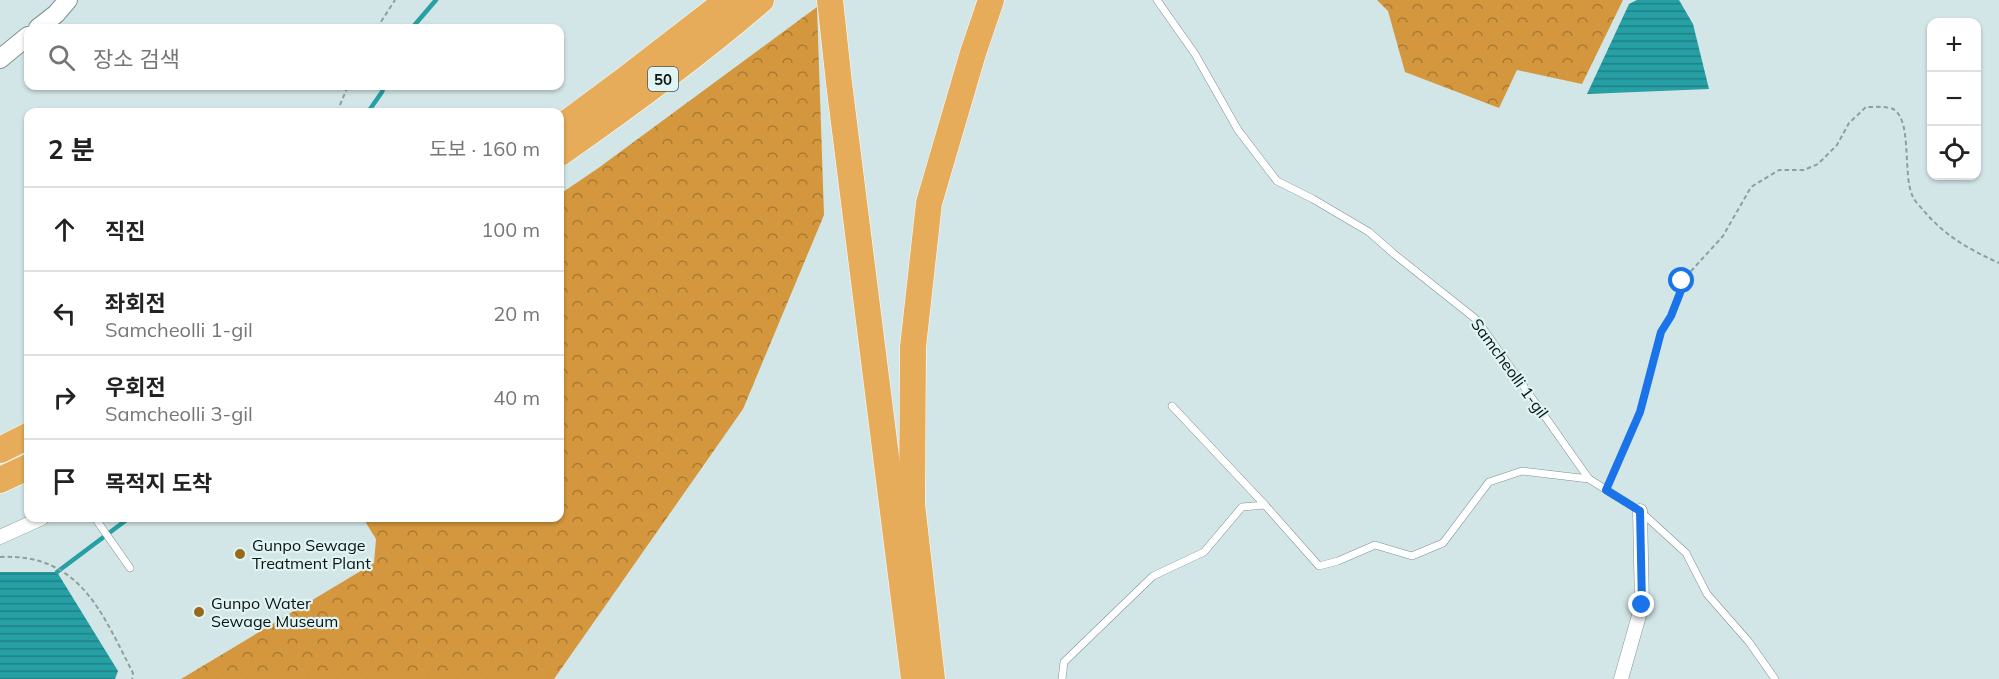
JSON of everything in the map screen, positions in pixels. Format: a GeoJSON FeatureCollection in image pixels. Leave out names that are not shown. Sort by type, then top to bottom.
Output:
{"type":"FeatureCollection","features":[{"type":"Feature","properties":{"kind":"highway","name":"50"},"geometry":{"type":"LineString","coordinates":[[564,125],[728,0]]}},
{"type":"Feature","properties":{"kind":"highway","name":"50"},"geometry":{"type":"LineString","coordinates":[[564,150],[634,101],[720,35],[761,0]]}},
{"type":"Feature","properties":{"kind":"highway"},"geometry":{"type":"LineString","coordinates":[[830,0],[914,679]]}},
{"type":"Feature","properties":{"kind":"highway"},"geometry":{"type":"LineString","coordinates":[[932,679],[912,504],[913,347],[929,203],[991,0]]}},
{"type":"Feature","properties":{"kind":"highway"},"geometry":{"type":"LineString","coordinates":[[0,450],[24,438]]}},
{"type":"Feature","properties":{"kind":"highway"},"geometry":{"type":"LineString","coordinates":[[0,480],[24,469]]}},
{"type":"Feature","properties":{"kind":"street"},"geometry":{"type":"LineString","coordinates":[[43,24],[68,0]]}},
{"type":"Feature","properties":{"kind":"street"},"geometry":{"type":"LineString","coordinates":[[0,60],[24,39]]}},
{"type":"Feature","properties":{"kind":"street"},"geometry":{"type":"LineString","coordinates":[[1621,679],[1642,605],[1640,511]]}},
{"type":"Feature","properties":{"kind":"street"},"geometry":{"type":"LineString","coordinates":[[0,537],[33,522]]}},
{"type":"Feature","properties":{"kind":"lane","name":"Samcheolli 1-gil"},"geometry":{"type":"LineString","coordinates":[[1157,0],[1195,54],[1238,130],[1277,181],[1369,232],[1478,320],[1589,479],[1640,511],[1686,554],[1707,594],[1749,642],[1775,679]]}},
{"type":"Feature","properties":{"kind":"lane"},"geometry":{"type":"LineString","coordinates":[[1172,406],[1319,566],[1338,561],[1375,544],[1412,556],[1443,543],[1489,482],[1522,471],[1589,479]]}},
{"type":"Feature","properties":{"kind":"lane"},"geometry":{"type":"LineString","coordinates":[[1062,679],[1064,662],[1153,576],[1204,552],[1242,507],[1264,505]]}},
{"type":"Feature","properties":{"kind":"lane"},"geometry":{"type":"LineString","coordinates":[[98,522],[130,568]]}},
{"type":"Feature","properties":{"kind":"path"},"geometry":{"type":"LineString","coordinates":[[380,24],[396,0]]}},
{"type":"Feature","properties":{"kind":"path"},"geometry":{"type":"LineString","coordinates":[[339,108],[346,90]]}},
{"type":"Feature","properties":{"kind":"path"},"geometry":{"type":"LineString","coordinates":[[1606,490],[1640,412],[1661,332],[1671,316],[1682,281],[1723,236],[1751,187],[1779,170],[1804,170],[1818,164],[1837,145],[1849,123],[1866,107],[1892,109],[1900,116],[1905,135],[1907,177],[1912,197],[1930,218],[1962,246],[1999,263]]}},
{"type":"Feature","properties":{"kind":"path"},"geometry":{"type":"LineString","coordinates":[[0,557],[28,558],[47,564],[73,577],[86,591],[116,640],[133,673],[132,679]]}},
{"type":"Feature","properties":{"kind":"green space"},"geometry":{"type":"Polygon","coordinates":[[[1377,0],[1623,0],[1582,84],[1517,70],[1499,108],[1405,72],[1388,11],[1377,0]]]}},
{"type":"Feature","properties":{"kind":"green space"},"geometry":{"type":"Polygon","coordinates":[[[817,7],[824,215],[743,409],[554,679],[181,679],[374,563],[376,539],[365,522],[564,522],[564,191],[817,7]]]}},
{"type":"Feature","properties":{"kind":"water"},"geometry":{"type":"Polygon","coordinates":[[[1637,0],[1679,0],[1693,24],[1709,89],[1587,94],[1629,4],[1637,0]]]}},
{"type":"Feature","properties":{"kind":"water"},"geometry":{"type":"Polygon","coordinates":[[[0,572],[57,572],[118,671],[115,679],[0,679],[0,572]]]}},
{"type":"Feature","properties":{"kind":"waterway"},"geometry":{"type":"LineString","coordinates":[[415,24],[436,0]]}},
{"type":"Feature","properties":{"kind":"waterway"},"geometry":{"type":"LineString","coordinates":[[371,108],[383,90]]}},
{"type":"Feature","properties":{"kind":"waterway"},"geometry":{"type":"LineString","coordinates":[[57,572],[124,522]]}},
{"type":"Feature","properties":{"kind":"place","name":"Gunpo Sewage Treatment Plant"},"geometry":{"type":"Point","coordinates":[240,554]}},
{"type":"Feature","properties":{"kind":"place","name":"Gunpo Water Sewage Museum"},"geometry":{"type":"Point","coordinates":[199,612]}},
{"type":"Feature","properties":{"kind":"route"},"geometry":{"type":"LineString","coordinates":[[1642,605],[1640,511],[1606,490],[1640,412],[1661,332],[1671,316],[1682,281]]}}]}
